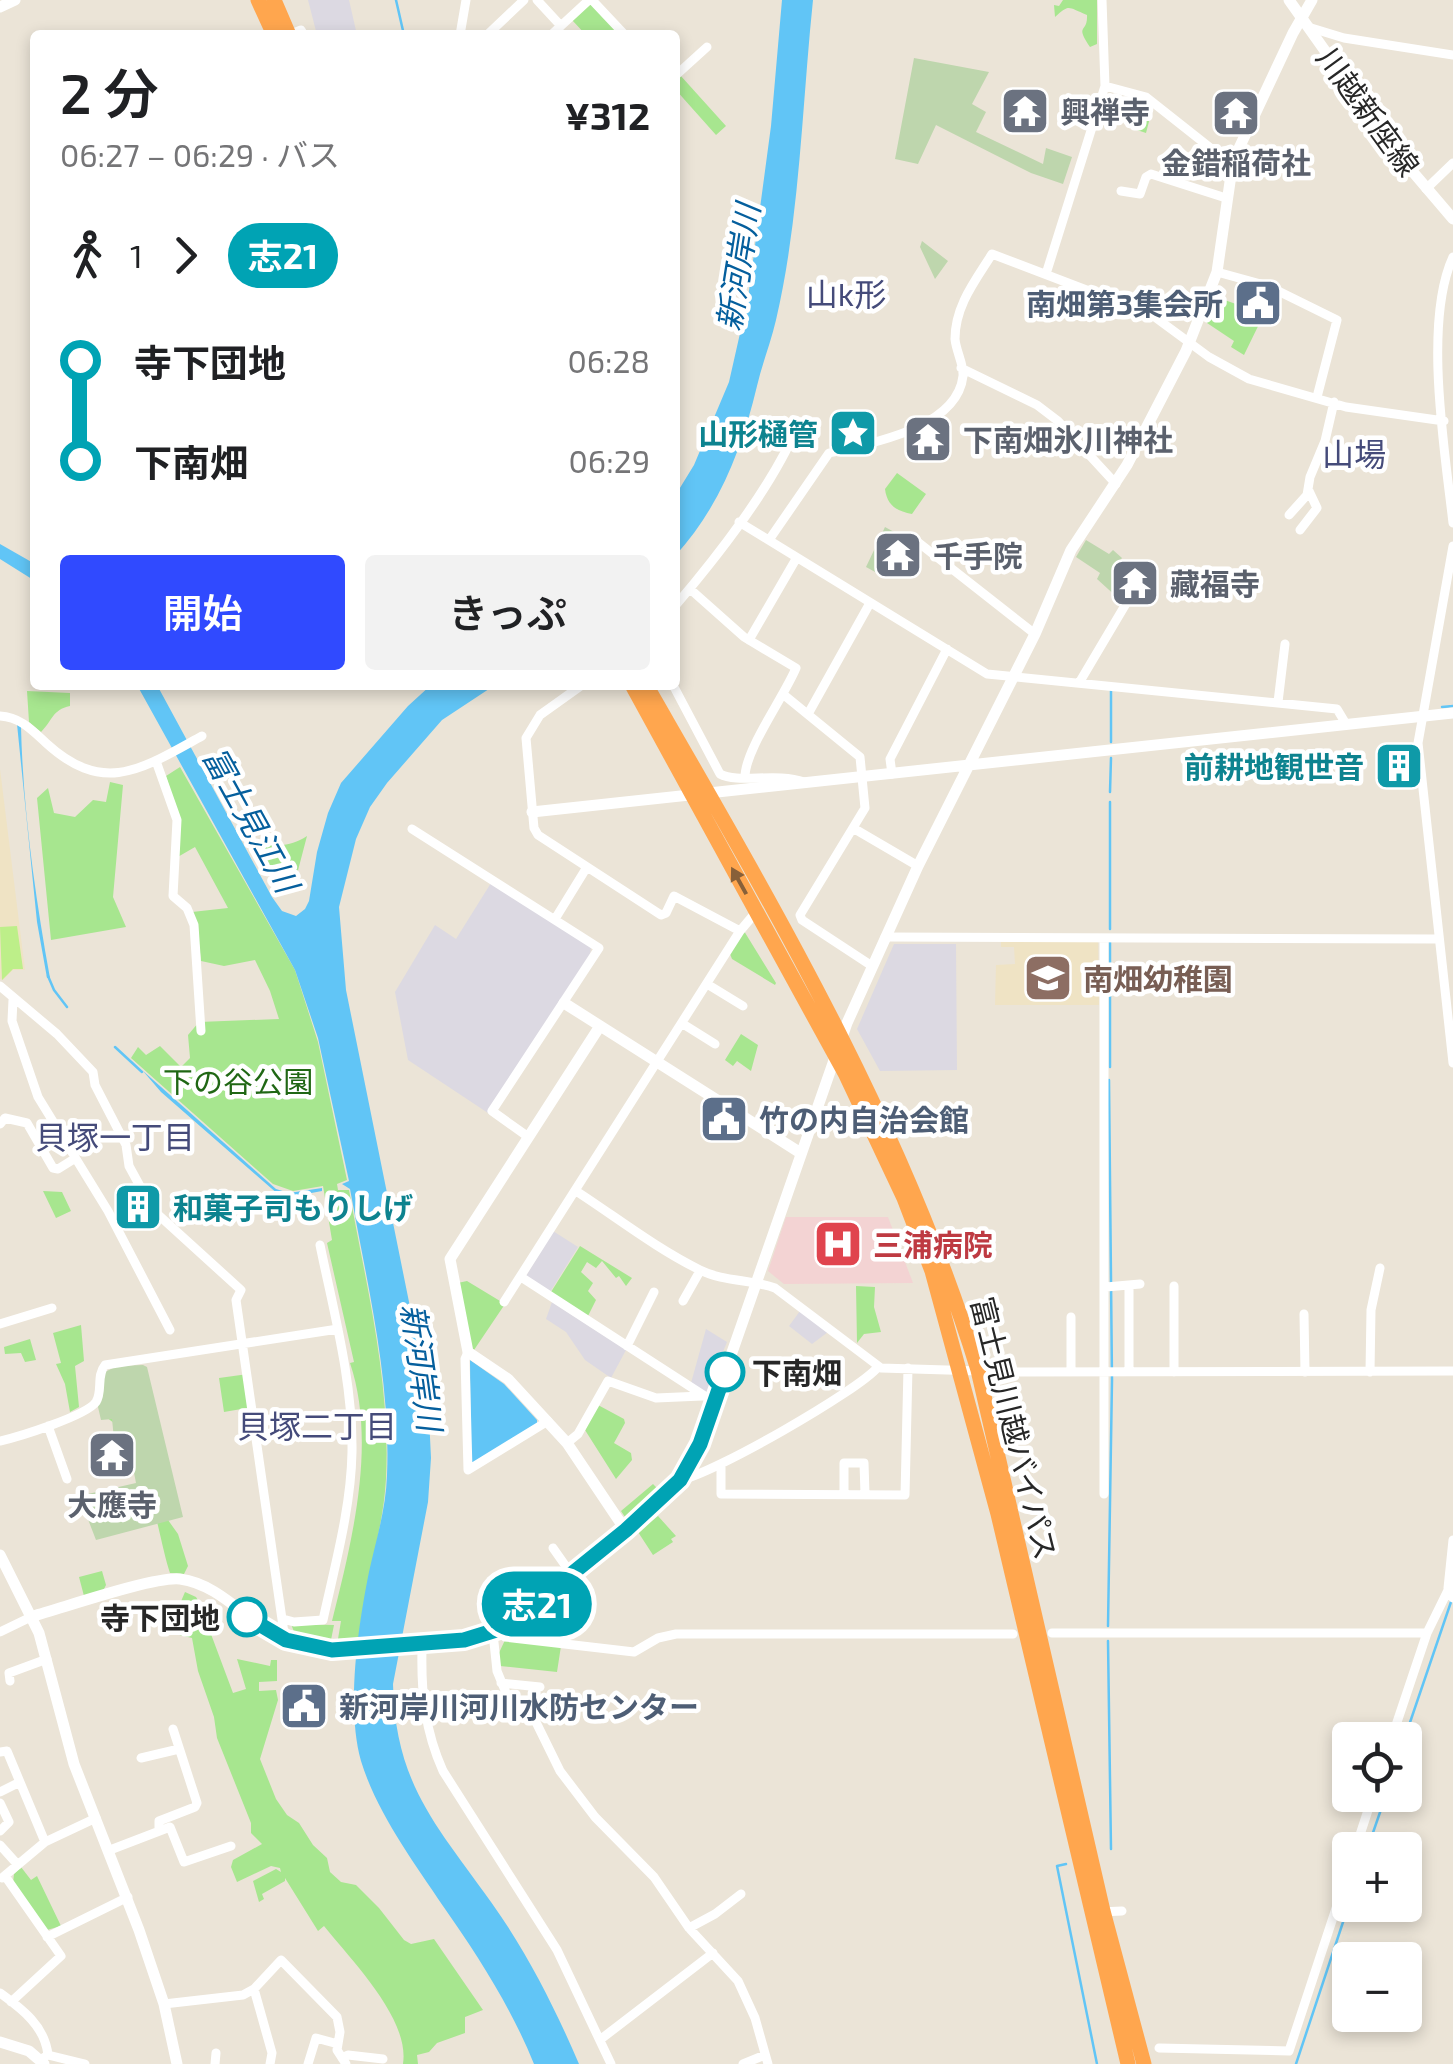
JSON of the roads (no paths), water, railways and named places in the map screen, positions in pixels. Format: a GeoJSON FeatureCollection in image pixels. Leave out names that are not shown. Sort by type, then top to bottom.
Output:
{"type":"FeatureCollection","features":[{"type":"Feature","properties":{"kind":"highway"},"geometry":{"type":"LineString","coordinates":[[258,0],[272,30]]}},
{"type":"Feature","properties":{"kind":"highway"},"geometry":{"type":"LineString","coordinates":[[274,0],[287,30]]}},
{"type":"Feature","properties":{"kind":"highway","name":"富士見川越バイパス"},"geometry":{"type":"LineString","coordinates":[[635,690],[874,1098],[959,1308],[978,1370],[1098,1912]]}},
{"type":"Feature","properties":{"kind":"highway","name":"富士見川越バイパス"},"geometry":{"type":"LineString","coordinates":[[648,690],[756,912],[835,1054],[912,1216],[942,1300],[1140,2063]]}},
{"type":"Feature","properties":{"kind":"street"},"geometry":{"type":"LineString","coordinates":[[0,7],[15,0]]}},
{"type":"Feature","properties":{"kind":"street"},"geometry":{"type":"LineString","coordinates":[[461,30],[466,0]]}},
{"type":"Feature","properties":{"kind":"street"},"geometry":{"type":"LineString","coordinates":[[492,30],[524,0]]}},
{"type":"Feature","properties":{"kind":"street"},"geometry":{"type":"LineString","coordinates":[[537,0],[561,26]]}},
{"type":"Feature","properties":{"kind":"street"},"geometry":{"type":"LineString","coordinates":[[557,30],[590,0],[620,30]]}},
{"type":"Feature","properties":{"kind":"street"},"geometry":{"type":"LineString","coordinates":[[1046,274],[1104,86],[1102,0]]}},
{"type":"Feature","properties":{"kind":"street","name":"川越新座線"},"geometry":{"type":"LineString","coordinates":[[1289,0],[1426,189],[1453,219]]}},
{"type":"Feature","properties":{"kind":"street"},"geometry":{"type":"LineString","coordinates":[[0,1632],[32,1616],[179,1579],[208,1589],[286,1640],[314,1648],[419,1647],[464,1640],[495,1632],[522,1616],[680,1480],[694,1456],[709,1399],[755,1284],[841,1036],[918,866],[1034,634],[1071,550],[1116,484],[1189,341],[1217,272],[1232,165],[1305,22],[1312,0]]}},
{"type":"Feature","properties":{"kind":"street"},"geometry":{"type":"LineString","coordinates":[[1305,22],[1344,38],[1453,55]]}},
{"type":"Feature","properties":{"kind":"street"},"geometry":{"type":"LineString","coordinates":[[680,72],[708,47]]}},
{"type":"Feature","properties":{"kind":"street"},"geometry":{"type":"LineString","coordinates":[[1104,86],[1146,97],[1232,165]]}},
{"type":"Feature","properties":{"kind":"street"},"geometry":{"type":"LineString","coordinates":[[1426,189],[1453,162]]}},
{"type":"Feature","properties":{"kind":"street"},"geometry":{"type":"LineString","coordinates":[[1121,192],[1140,194],[1150,174],[1226,198]]}},
{"type":"Feature","properties":{"kind":"street"},"geometry":{"type":"LineString","coordinates":[[769,540],[830,453],[903,436],[929,421],[956,396],[964,374],[955,338],[958,315],[992,254],[1152,315],[1234,372],[1264,384],[1370,411],[1444,421]]}},
{"type":"Feature","properties":{"kind":"street"},"geometry":{"type":"LineString","coordinates":[[1453,257],[1443,284],[1439,358],[1453,523]]}},
{"type":"Feature","properties":{"kind":"street"},"geometry":{"type":"LineString","coordinates":[[1217,272],[1268,286],[1337,320],[1317,398]]}},
{"type":"Feature","properties":{"kind":"street"},"geometry":{"type":"LineString","coordinates":[[961,368],[1037,404],[1116,484]]}},
{"type":"Feature","properties":{"kind":"street"},"geometry":{"type":"LineString","coordinates":[[1289,515],[1306,499],[1334,402]]}},
{"type":"Feature","properties":{"kind":"street"},"geometry":{"type":"LineString","coordinates":[[680,600],[739,522],[797,426]]}},
{"type":"Feature","properties":{"kind":"street"},"geometry":{"type":"LineString","coordinates":[[1300,530],[1317,508],[1309,490]]}},
{"type":"Feature","properties":{"kind":"street"},"geometry":{"type":"LineString","coordinates":[[739,522],[987,674],[1338,709],[1346,724]]}},
{"type":"Feature","properties":{"kind":"street"},"geometry":{"type":"LineString","coordinates":[[918,542],[1034,634]]}},
{"type":"Feature","properties":{"kind":"street"},"geometry":{"type":"LineString","coordinates":[[1453,546],[1418,743],[1453,1063]]}},
{"type":"Feature","properties":{"kind":"street"},"geometry":{"type":"LineString","coordinates":[[749,640],[796,558]]}},
{"type":"Feature","properties":{"kind":"street"},"geometry":{"type":"LineString","coordinates":[[690,588],[749,640],[794,665],[784,696],[745,768],[746,778]]}},
{"type":"Feature","properties":{"kind":"street"},"geometry":{"type":"LineString","coordinates":[[1079,683],[1126,602]]}},
{"type":"Feature","properties":{"kind":"street"},"geometry":{"type":"LineString","coordinates":[[808,714],[870,604]]}},
{"type":"Feature","properties":{"kind":"street"},"geometry":{"type":"LineString","coordinates":[[1278,702],[1285,644]]}},
{"type":"Feature","properties":{"kind":"street"},"geometry":{"type":"LineString","coordinates":[[892,774],[890,759],[947,650]]}},
{"type":"Feature","properties":{"kind":"street"},"geometry":{"type":"LineString","coordinates":[[575,690],[540,715],[530,728],[526,753],[538,835],[661,914],[666,913],[674,896],[740,931]]}},
{"type":"Feature","properties":{"kind":"street"},"geometry":{"type":"LineString","coordinates":[[676,690],[720,774],[729,779],[787,776],[807,783]]}},
{"type":"Feature","properties":{"kind":"street"},"geometry":{"type":"LineString","coordinates":[[784,696],[858,754],[863,777],[865,808],[800,915],[872,966]]}},
{"type":"Feature","properties":{"kind":"street"},"geometry":{"type":"LineString","coordinates":[[532,812],[1453,714]]}},
{"type":"Feature","properties":{"kind":"street"},"geometry":{"type":"LineString","coordinates":[[6,717],[27,726],[72,764],[94,771],[130,773],[202,736]]}},
{"type":"Feature","properties":{"kind":"street"},"geometry":{"type":"LineString","coordinates":[[159,760],[176,820],[173,896],[186,908],[194,925],[200,1031]]}},
{"type":"Feature","properties":{"kind":"street"},"geometry":{"type":"LineString","coordinates":[[412,828],[599,948],[492,1111],[528,1136]]}},
{"type":"Feature","properties":{"kind":"street"},"geometry":{"type":"LineString","coordinates":[[853,828],[918,866]]}},
{"type":"Feature","properties":{"kind":"street"},"geometry":{"type":"LineString","coordinates":[[555,920],[587,867]]}},
{"type":"Feature","properties":{"kind":"street"},"geometry":{"type":"LineString","coordinates":[[504,1302],[740,931],[756,912]]}},
{"type":"Feature","properties":{"kind":"street"},"geometry":{"type":"LineString","coordinates":[[885,937],[1439,939]]}},
{"type":"Feature","properties":{"kind":"street"},"geometry":{"type":"LineString","coordinates":[[1104,938],[1109,1372],[1104,1494]]}},
{"type":"Feature","properties":{"kind":"street"},"geometry":{"type":"LineString","coordinates":[[707,984],[744,1006]]}},
{"type":"Feature","properties":{"kind":"street"},"geometry":{"type":"LineString","coordinates":[[0,986],[58,1034],[93,1072],[95,1085],[126,1146],[129,1166],[152,1210],[240,1290],[236,1300],[286,1640]]}},
{"type":"Feature","properties":{"kind":"street"},"geometry":{"type":"LineString","coordinates":[[13,1000],[12,1020],[38,1096],[108,1211],[170,1330]]}},
{"type":"Feature","properties":{"kind":"street"},"geometry":{"type":"LineString","coordinates":[[564,1003],[800,1152]]}},
{"type":"Feature","properties":{"kind":"street"},"geometry":{"type":"LineString","coordinates":[[683,1024],[716,1044]]}},
{"type":"Feature","properties":{"kind":"street"},"geometry":{"type":"LineString","coordinates":[[548,1421],[468,1470],[468,1352],[451,1255],[600,1026]]}},
{"type":"Feature","properties":{"kind":"street"},"geometry":{"type":"LineString","coordinates":[[0,1124],[5,1118],[27,1124],[53,1168],[74,1159]]}},
{"type":"Feature","properties":{"kind":"street"},"geometry":{"type":"LineString","coordinates":[[576,1191],[700,1270],[743,1284],[775,1288],[878,1367],[1109,1372],[1453,1371]]}},
{"type":"Feature","properties":{"kind":"street"},"geometry":{"type":"LineString","coordinates":[[282,1620],[323,1620],[338,1554],[352,1454],[349,1391],[320,1245]]}},
{"type":"Feature","properties":{"kind":"street"},"geometry":{"type":"LineString","coordinates":[[1370,1372],[1371,1310],[1380,1268]]}},
{"type":"Feature","properties":{"kind":"street"},"geometry":{"type":"LineString","coordinates":[[682,1301],[700,1270]]}},
{"type":"Feature","properties":{"kind":"street"},"geometry":{"type":"LineString","coordinates":[[521,1278],[709,1399]]}},
{"type":"Feature","properties":{"kind":"street"},"geometry":{"type":"LineString","coordinates":[[1108,1287],[1140,1284]]}},
{"type":"Feature","properties":{"kind":"street"},"geometry":{"type":"LineString","coordinates":[[1128,1285],[1128,1371]]}},
{"type":"Feature","properties":{"kind":"street"},"geometry":{"type":"LineString","coordinates":[[1174,1286],[1174,1372]]}},
{"type":"Feature","properties":{"kind":"street"},"geometry":{"type":"LineString","coordinates":[[627,1346],[654,1292]]}},
{"type":"Feature","properties":{"kind":"street"},"geometry":{"type":"LineString","coordinates":[[0,1324],[52,1308]]}},
{"type":"Feature","properties":{"kind":"street"},"geometry":{"type":"LineString","coordinates":[[1304,1314],[1304,1372]]}},
{"type":"Feature","properties":{"kind":"street"},"geometry":{"type":"LineString","coordinates":[[1071,1317],[1071,1370]]}},
{"type":"Feature","properties":{"kind":"street"},"geometry":{"type":"LineString","coordinates":[[0,1442],[48,1426],[94,1404],[105,1365],[338,1329]]}},
{"type":"Feature","properties":{"kind":"street"},"geometry":{"type":"LineString","coordinates":[[468,1352],[508,1379],[568,1443],[626,1530]]}},
{"type":"Feature","properties":{"kind":"street"},"geometry":{"type":"LineString","coordinates":[[680,1480],[721,1465],[806,1416],[878,1367]]}},
{"type":"Feature","properties":{"kind":"street"},"geometry":{"type":"LineString","coordinates":[[721,1465],[722,1494],[905,1494],[908,1368]]}},
{"type":"Feature","properties":{"kind":"street"},"geometry":{"type":"LineString","coordinates":[[568,1443],[578,1434],[608,1381],[656,1398],[709,1399]]}},
{"type":"Feature","properties":{"kind":"street"},"geometry":{"type":"LineString","coordinates":[[48,1426],[66,1479]]}},
{"type":"Feature","properties":{"kind":"street"},"geometry":{"type":"LineString","coordinates":[[844,1494],[844,1463],[864,1462],[864,1494]]}},
{"type":"Feature","properties":{"kind":"street"},"geometry":{"type":"LineString","coordinates":[[1397,1722],[1427,1633],[1451,1589],[1453,1540]]}},
{"type":"Feature","properties":{"kind":"street"},"geometry":{"type":"LineString","coordinates":[[553,1548],[572,1575]]}},
{"type":"Feature","properties":{"kind":"street"},"geometry":{"type":"LineString","coordinates":[[0,1555],[5,1577],[32,1616],[47,1659],[74,1764],[128,1897],[164,2004],[177,2064]]}},
{"type":"Feature","properties":{"kind":"street"},"geometry":{"type":"LineString","coordinates":[[495,1632],[505,1638],[634,1652],[658,1638],[676,1634],[1013,1634]]}},
{"type":"Feature","properties":{"kind":"street"},"geometry":{"type":"LineString","coordinates":[[495,1632],[500,1683],[508,1700],[533,1716],[553,1759],[595,1817],[654,1876],[689,1928],[742,1988],[767,2059],[743,2064]]}},
{"type":"Feature","properties":{"kind":"street"},"geometry":{"type":"LineString","coordinates":[[1052,1634],[1427,1633]]}},
{"type":"Feature","properties":{"kind":"street"},"geometry":{"type":"LineString","coordinates":[[419,1647],[424,1709],[437,1756],[453,1788],[558,1950],[612,2064]]}},
{"type":"Feature","properties":{"kind":"street"},"geometry":{"type":"LineString","coordinates":[[10,1681],[9,1674],[47,1659]]}},
{"type":"Feature","properties":{"kind":"street"},"geometry":{"type":"LineString","coordinates":[[500,1683],[540,1687]]}},
{"type":"Feature","properties":{"kind":"street"},"geometry":{"type":"LineString","coordinates":[[160,1831],[159,1821],[196,1807],[197,1803],[173,1729]]}},
{"type":"Feature","properties":{"kind":"street"},"geometry":{"type":"LineString","coordinates":[[141,1758],[179,1749]]}},
{"type":"Feature","properties":{"kind":"street"},"geometry":{"type":"LineString","coordinates":[[0,1752],[6,1751],[45,1842]]}},
{"type":"Feature","properties":{"kind":"street"},"geometry":{"type":"LineString","coordinates":[[0,1792],[18,1783]]}},
{"type":"Feature","properties":{"kind":"street"},"geometry":{"type":"LineString","coordinates":[[0,1803],[9,1822],[0,1831]]}},
{"type":"Feature","properties":{"kind":"street"},"geometry":{"type":"LineString","coordinates":[[12,2002],[61,1956],[2,1878],[45,1842],[96,1818]]}},
{"type":"Feature","properties":{"kind":"street"},"geometry":{"type":"LineString","coordinates":[[110,1850],[170,1827],[187,1863],[231,1846]]}},
{"type":"Feature","properties":{"kind":"street"},"geometry":{"type":"LineString","coordinates":[[0,1844],[18,1865]]}},
{"type":"Feature","properties":{"kind":"street"},"geometry":{"type":"LineString","coordinates":[[689,1928],[741,1894]]}},
{"type":"Feature","properties":{"kind":"street"},"geometry":{"type":"LineString","coordinates":[[48,1937],[128,1897]]}},
{"type":"Feature","properties":{"kind":"street"},"geometry":{"type":"LineString","coordinates":[[1098,1912],[1122,1911]]}},
{"type":"Feature","properties":{"kind":"street"},"geometry":{"type":"LineString","coordinates":[[1159,2048],[1289,2051],[1332,1921]]}},
{"type":"Feature","properties":{"kind":"street"},"geometry":{"type":"LineString","coordinates":[[601,2039],[713,1953]]}},
{"type":"Feature","properties":{"kind":"street"},"geometry":{"type":"LineString","coordinates":[[164,2004],[242,1995],[254,1989],[281,1960],[337,2017],[338,2044],[344,2061]]}},
{"type":"Feature","properties":{"kind":"street"},"geometry":{"type":"LineString","coordinates":[[254,1989],[272,2053],[270,2064]]}},
{"type":"Feature","properties":{"kind":"street"},"geometry":{"type":"LineString","coordinates":[[0,1993],[35,2023],[46,2044],[44,2060]]}},
{"type":"Feature","properties":{"kind":"street"},"geometry":{"type":"LineString","coordinates":[[308,2064],[316,2038],[338,2044]]}},
{"type":"Feature","properties":{"kind":"street"},"geometry":{"type":"LineString","coordinates":[[0,2042],[44,2060],[85,2064]]}},
{"type":"Feature","properties":{"kind":"street"},"geometry":{"type":"LineString","coordinates":[[23,2064],[29,2051]]}},
{"type":"Feature","properties":{"kind":"street"},"geometry":{"type":"LineString","coordinates":[[344,2061],[348,2054],[383,2059]]}},
{"type":"Feature","properties":{"kind":"water"},"geometry":{"type":"Polygon","coordinates":[[[782,0],[813,0],[795,201],[774,328],[727,477],[680,550],[680,488],[694,465],[729,382],[748,298],[771,126],[782,0]]]}},
{"type":"Feature","properties":{"kind":"water"},"geometry":{"type":"Polygon","coordinates":[[[0,544],[30,561],[30,578],[0,559],[0,544]]]}},
{"type":"Feature","properties":{"kind":"water"},"geometry":{"type":"Polygon","coordinates":[[[140,690],[160,690],[272,897],[282,911],[296,916],[309,901],[317,852],[341,783],[426,690],[487,690],[442,720],[370,807],[356,839],[339,907],[346,990],[428,1396],[428,1502],[393,1684],[402,1750],[423,1802],[517,1941],[579,2064],[534,2064],[493,1982],[386,1818],[361,1761],[354,1717],[355,1667],[365,1593],[385,1500],[387,1439],[382,1367],[350,1189],[342,1184],[349,1181],[318,1038],[295,970],[140,690]]]}},
{"type":"Feature","properties":{"kind":"water"},"geometry":{"type":"Polygon","coordinates":[[[17,724],[21,727],[31,852],[50,978],[37,922],[17,724]]]}},
{"type":"Feature","properties":{"kind":"water"},"geometry":{"type":"Polygon","coordinates":[[[143,1071],[276,1189],[289,1193],[322,1191],[290,1197],[279,1195],[161,1092],[143,1071]]]}},
{"type":"Feature","properties":{"kind":"water"},"geometry":{"type":"Polygon","coordinates":[[[470,1360],[504,1384],[537,1420],[537,1424],[474,1465],[471,1462],[470,1360]]]}},
{"type":"Feature","properties":{"kind":"waterway"},"geometry":{"type":"LineString","coordinates":[[396,0],[403,30]]}},
{"type":"Feature","properties":{"kind":"waterway"},"geometry":{"type":"LineString","coordinates":[[1111,689],[1111,742]]}},
{"type":"Feature","properties":{"kind":"waterway"},"geometry":{"type":"LineString","coordinates":[[1442,707],[1453,706]]}},
{"type":"Feature","properties":{"kind":"waterway"},"geometry":{"type":"LineString","coordinates":[[1110,792],[1111,758]]}},
{"type":"Feature","properties":{"kind":"waterway"},"geometry":{"type":"LineString","coordinates":[[1110,802],[1110,929]]}},
{"type":"Feature","properties":{"kind":"waterway"},"geometry":{"type":"LineString","coordinates":[[1110,942],[1110,1067]]}},
{"type":"Feature","properties":{"kind":"waterway"},"geometry":{"type":"LineString","coordinates":[[48,976],[67,1007]]}},
{"type":"Feature","properties":{"kind":"waterway"},"geometry":{"type":"LineString","coordinates":[[115,1047],[142,1072]]}},
{"type":"Feature","properties":{"kind":"waterway"},"geometry":{"type":"LineString","coordinates":[[1108,1626],[1112,1380],[1109,1080]]}},
{"type":"Feature","properties":{"kind":"waterway"},"geometry":{"type":"LineString","coordinates":[[1410,1722],[1452,1599]]}},
{"type":"Feature","properties":{"kind":"waterway"},"geometry":{"type":"LineString","coordinates":[[1108,1641],[1111,1849]]}},
{"type":"Feature","properties":{"kind":"waterway"},"geometry":{"type":"LineString","coordinates":[[1373,1832],[1380,1812]]}},
{"type":"Feature","properties":{"kind":"waterway"},"geometry":{"type":"LineString","coordinates":[[1066,1864],[1057,1866],[1097,2064]]}},
{"type":"Feature","properties":{"kind":"waterway"},"geometry":{"type":"LineString","coordinates":[[1296,2064],[1343,1922]]}},
{"type":"Feature","properties":{"kind":"place","name":"興禅寺"},"geometry":{"type":"Point","coordinates":[1025,111]}},
{"type":"Feature","properties":{"kind":"place","name":"金錯稲荷社"},"geometry":{"type":"Point","coordinates":[1236,113]}},
{"type":"Feature","properties":{"kind":"place","name":"南畑第3集会所"},"geometry":{"type":"Point","coordinates":[1258,303]}},
{"type":"Feature","properties":{"kind":"place","name":"山形樋管"},"geometry":{"type":"Point","coordinates":[853,433]}},
{"type":"Feature","properties":{"kind":"place","name":"下南畑氷川神社"},"geometry":{"type":"Point","coordinates":[928,439]}},
{"type":"Feature","properties":{"kind":"place","name":"千手院"},"geometry":{"type":"Point","coordinates":[898,555]}},
{"type":"Feature","properties":{"kind":"place","name":"藏福寺"},"geometry":{"type":"Point","coordinates":[1135,583]}},
{"type":"Feature","properties":{"kind":"place","name":"前耕地観世音"},"geometry":{"type":"Point","coordinates":[1399,766]}},
{"type":"Feature","properties":{"kind":"place","name":"南畑幼稚園"},"geometry":{"type":"Point","coordinates":[1048,978]}},
{"type":"Feature","properties":{"kind":"place","name":"竹の内自治会館"},"geometry":{"type":"Point","coordinates":[724,1119]}},
{"type":"Feature","properties":{"kind":"place","name":"和菓子司もりしげ"},"geometry":{"type":"Point","coordinates":[138,1207]}},
{"type":"Feature","properties":{"kind":"place","name":"三浦病院"},"geometry":{"type":"Point","coordinates":[838,1244]}},
{"type":"Feature","properties":{"kind":"place","name":"下南畑"},"geometry":{"type":"Point","coordinates":[725,1372]}},
{"type":"Feature","properties":{"kind":"place","name":"大應寺"},"geometry":{"type":"Point","coordinates":[112,1455]}},
{"type":"Feature","properties":{"kind":"place","name":"寺下団地"},"geometry":{"type":"Point","coordinates":[247,1617]}},
{"type":"Feature","properties":{"kind":"place","name":"新河岸川河川水防センター"},"geometry":{"type":"Point","coordinates":[304,1706]}},
{"type":"Feature","properties":{"kind":"district","name":"山k形"},"geometry":{"type":"Point","coordinates":[846,293]}},
{"type":"Feature","properties":{"kind":"district","name":"山場"},"geometry":{"type":"Point","coordinates":[1354,453]}},
{"type":"Feature","properties":{"kind":"district","name":"貝塚一丁目"},"geometry":{"type":"Point","coordinates":[115,1136]}},
{"type":"Feature","properties":{"kind":"district","name":"貝塚二丁目"},"geometry":{"type":"Point","coordinates":[317,1425]}},
{"type":"Feature","properties":{"kind":"water label","name":"新河岸川"},"geometry":{"type":"Point","coordinates":[737,267]}},
{"type":"Feature","properties":{"kind":"water label","name":"富士見江川"},"geometry":{"type":"Point","coordinates":[252,819]}},
{"type":"Feature","properties":{"kind":"water label","name":"新河岸川"},"geometry":{"type":"Point","coordinates":[423,1367]}},
{"type":"Feature","properties":{"kind":"park label","name":"下の谷公園"},"geometry":{"type":"Point","coordinates":[238,1081]}}]}
